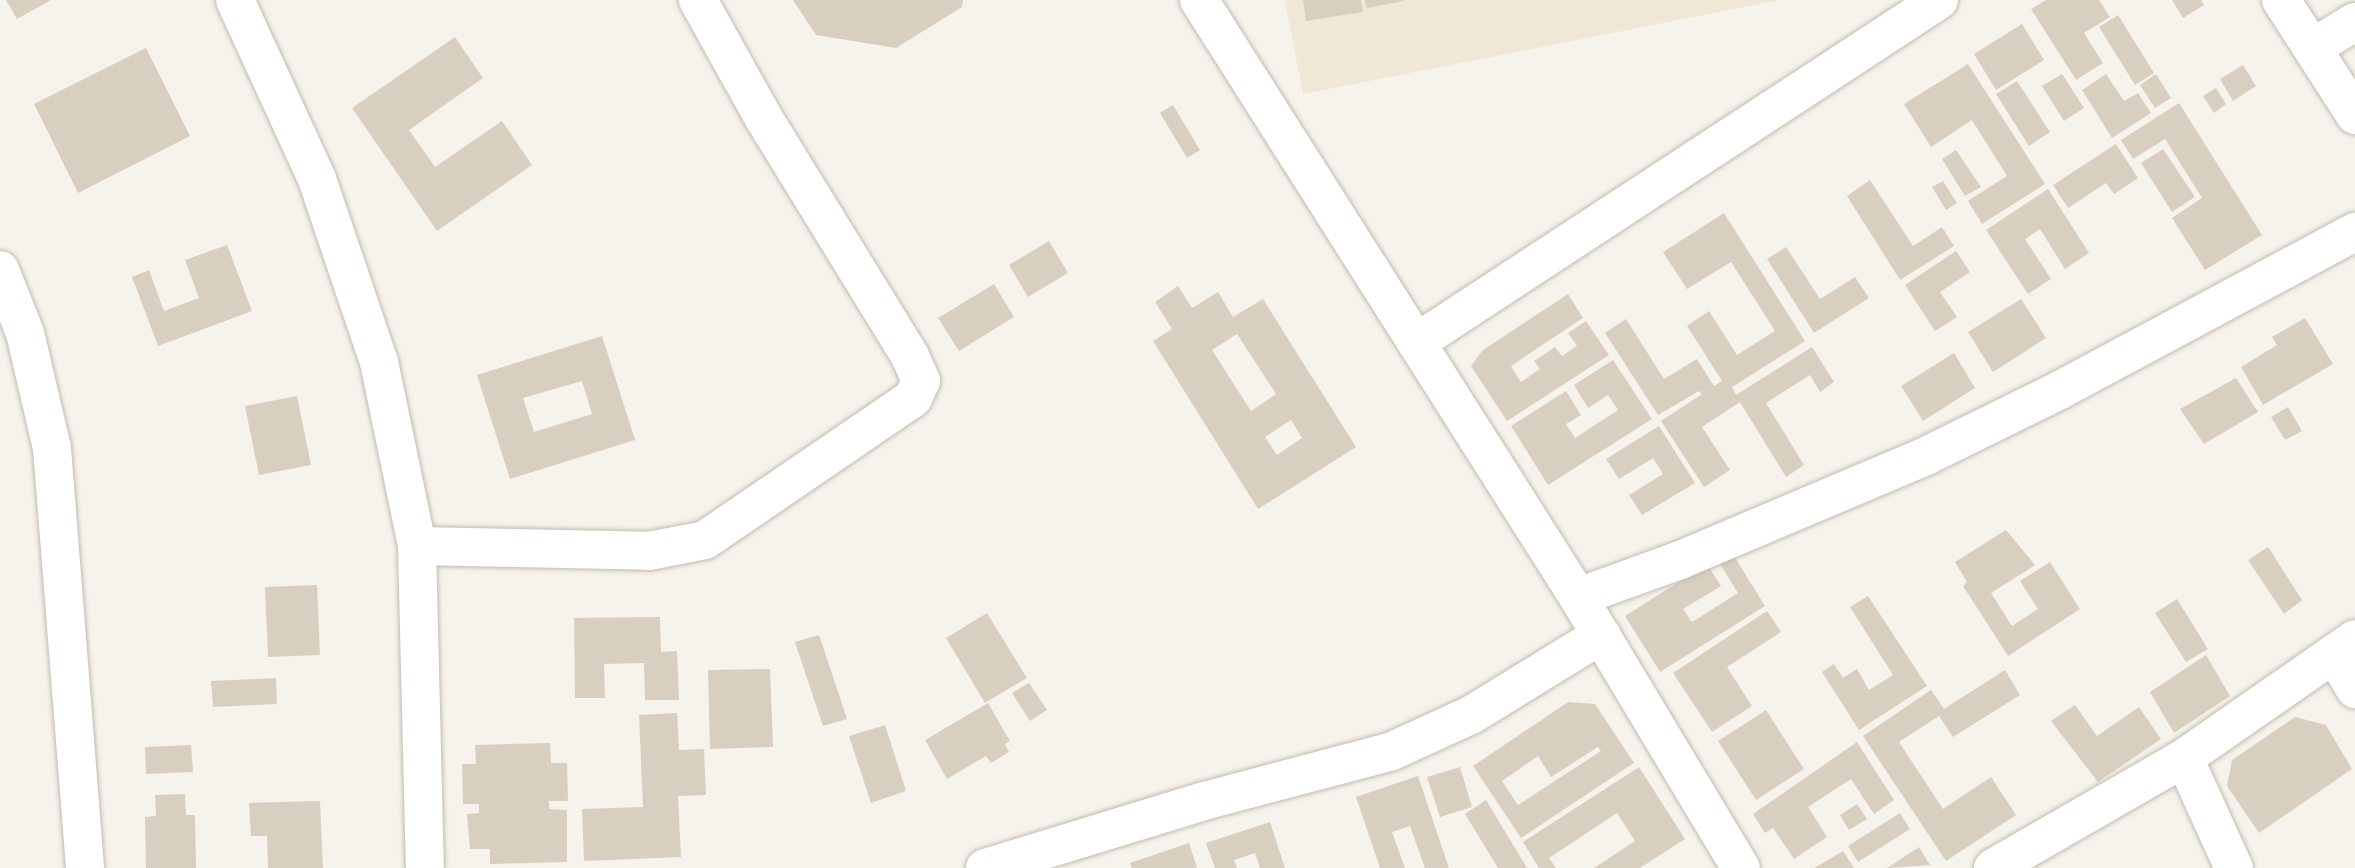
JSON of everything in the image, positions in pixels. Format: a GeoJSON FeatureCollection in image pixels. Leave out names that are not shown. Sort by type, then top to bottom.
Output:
{"type":"FeatureCollection","features":[{"type":"Feature","properties":{"kind":"street"},"geometry":{"type":"LineString","coordinates":[[235,0],[317,179],[379,362],[417,546],[425,868]]}},
{"type":"Feature","properties":{"kind":"street"},"geometry":{"type":"LineString","coordinates":[[417,546],[649,551],[705,540],[913,398],[921,381],[910,356],[763,117],[698,0]]}},
{"type":"Feature","properties":{"kind":"street"},"geometry":{"type":"LineString","coordinates":[[1199,0],[1578,597],[1741,868]]}},
{"type":"Feature","properties":{"kind":"street"},"geometry":{"type":"LineString","coordinates":[[1417,342],[1940,0]]}},
{"type":"Feature","properties":{"kind":"street"},"geometry":{"type":"LineString","coordinates":[[2281,0],[2355,115]]}},
{"type":"Feature","properties":{"kind":"street"},"geometry":{"type":"LineString","coordinates":[[2312,48],[2355,22]]}},
{"type":"Feature","properties":{"kind":"street"},"geometry":{"type":"LineString","coordinates":[[1578,597],[1679,560],[1928,455],[2060,390],[2355,232]]}},
{"type":"Feature","properties":{"kind":"street"},"geometry":{"type":"LineString","coordinates":[[0,270],[25,333],[52,448],[85,868]]}},
{"type":"Feature","properties":{"kind":"street"},"geometry":{"type":"LineString","coordinates":[[985,868],[1204,802],[1390,752],[1471,715],[1601,635]]}},
{"type":"Feature","properties":{"kind":"street"},"geometry":{"type":"LineString","coordinates":[[1993,868],[2184,758],[2344,647],[2355,689]]}},
{"type":"Feature","properties":{"kind":"street"},"geometry":{"type":"LineString","coordinates":[[2184,758],[2234,868]]}},
{"type":"Feature","properties":{"kind":"shaded area"},"geometry":{"type":"Polygon","coordinates":[[[1285,0],[1780,0],[1303,94],[1285,0]]]}},
{"type":"Feature","properties":{"kind":"building"},"geometry":{"type":"Polygon","coordinates":[[[6,0],[51,0],[17,19],[6,0]]]}},
{"type":"Feature","properties":{"kind":"building"},"geometry":{"type":"Polygon","coordinates":[[[793,0],[963,0],[962,7],[896,48],[816,35],[793,0]]]}},
{"type":"Feature","properties":{"kind":"building"},"geometry":{"type":"Polygon","coordinates":[[[1303,0],[1361,0],[1363,12],[1306,21],[1303,0]]]}},
{"type":"Feature","properties":{"kind":"building"},"geometry":{"type":"Polygon","coordinates":[[[1365,0],[1404,0],[1404,1],[1367,8],[1365,0]]]}},
{"type":"Feature","properties":{"kind":"building"},"geometry":{"type":"Polygon","coordinates":[[[2046,0],[2099,0],[2110,17],[2084,33],[2103,63],[2076,80],[2031,9],[2046,0]]]}},
{"type":"Feature","properties":{"kind":"building"},"geometry":{"type":"Polygon","coordinates":[[[2172,0],[2201,0],[2204,5],[2183,18],[2172,0]]]}},
{"type":"Feature","properties":{"kind":"building"},"geometry":{"type":"Polygon","coordinates":[[[2118,15],[2154,73],[2135,85],[2099,27],[2118,15]]]}},
{"type":"Feature","properties":{"kind":"building"},"geometry":{"type":"Polygon","coordinates":[[[2022,24],[2044,60],[1996,90],[1974,54],[2022,24]]]}},
{"type":"Feature","properties":{"kind":"building"},"geometry":{"type":"Polygon","coordinates":[[[455,37],[483,78],[409,130],[435,167],[502,121],[532,165],[437,231],[352,108],[455,37]]]}},
{"type":"Feature","properties":{"kind":"building"},"geometry":{"type":"Polygon","coordinates":[[[146,48],[190,136],[78,193],[34,104],[146,48]]]}},
{"type":"Feature","properties":{"kind":"building"},"geometry":{"type":"Polygon","coordinates":[[[1968,64],[2045,184],[1982,224],[1968,201],[2007,176],[1972,120],[1931,147],[1904,104],[1968,64]]]}},
{"type":"Feature","properties":{"kind":"building"},"geometry":{"type":"Polygon","coordinates":[[[2243,65],[2256,86],[2233,101],[2220,79],[2243,65]]]}},
{"type":"Feature","properties":{"kind":"building"},"geometry":{"type":"Polygon","coordinates":[[[2062,74],[2084,108],[2064,121],[2042,86],[2062,74]]]}},
{"type":"Feature","properties":{"kind":"building"},"geometry":{"type":"Polygon","coordinates":[[[2106,74],[2124,101],[2138,93],[2151,113],[2112,138],[2082,90],[2106,74]]]}},
{"type":"Feature","properties":{"kind":"building"},"geometry":{"type":"Polygon","coordinates":[[[2156,74],[2171,98],[2155,108],[2140,85],[2156,74]]]}},
{"type":"Feature","properties":{"kind":"building"},"geometry":{"type":"Polygon","coordinates":[[[2017,81],[2050,132],[2029,146],[1996,94],[2017,81]]]}},
{"type":"Feature","properties":{"kind":"building"},"geometry":{"type":"Polygon","coordinates":[[[2216,88],[2226,104],[2214,113],[2203,96],[2216,88]]]}},
{"type":"Feature","properties":{"kind":"building"},"geometry":{"type":"Polygon","coordinates":[[[2179,103],[2262,235],[2205,270],[2172,218],[2202,198],[2165,139],[2133,159],[2121,140],[2179,103]]]}},
{"type":"Feature","properties":{"kind":"building"},"geometry":{"type":"Polygon","coordinates":[[[1173,105],[1200,150],[1187,158],[1160,113],[1173,105]]]}},
{"type":"Feature","properties":{"kind":"building"},"geometry":{"type":"Polygon","coordinates":[[[2116,144],[2138,178],[2114,194],[2106,183],[2068,208],[2053,185],[2116,144]]]}},
{"type":"Feature","properties":{"kind":"building"},"geometry":{"type":"Polygon","coordinates":[[[2163,149],[2195,197],[2172,212],[2141,163],[2163,149]]]}},
{"type":"Feature","properties":{"kind":"building"},"geometry":{"type":"Polygon","coordinates":[[[1956,150],[1981,187],[1965,196],[1942,159],[1956,150]]]}},
{"type":"Feature","properties":{"kind":"building"},"geometry":{"type":"Polygon","coordinates":[[[1870,180],[1913,246],[1942,227],[1954,246],[1900,280],[1847,196],[1870,180]]]}},
{"type":"Feature","properties":{"kind":"building"},"geometry":{"type":"Polygon","coordinates":[[[1943,181],[1957,203],[1946,210],[1932,187],[1943,181]]]}},
{"type":"Feature","properties":{"kind":"building"},"geometry":{"type":"Polygon","coordinates":[[[2048,189],[2089,253],[2065,269],[2040,229],[2025,239],[2051,279],[2028,294],[1986,230],[2048,189]]]}},
{"type":"Feature","properties":{"kind":"building"},"geometry":{"type":"Polygon","coordinates":[[[1724,213],[1805,341],[1732,387],[1736,395],[1812,347],[1834,382],[1820,392],[1810,375],[1766,403],[1804,465],[1786,477],[1740,402],[1702,427],[1730,470],[1704,487],[1661,421],[1702,394],[1699,391],[1658,415],[1605,333],[1626,319],[1664,379],[1697,359],[1714,386],[1722,381],[1687,326],[1709,311],[1737,355],[1775,331],[1731,262],[1687,289],[1663,252],[1724,213]]]}},
{"type":"Feature","properties":{"kind":"building"},"geometry":{"type":"Polygon","coordinates":[[[1049,241],[1068,273],[1028,297],[1009,265],[1049,241]]]}},
{"type":"Feature","properties":{"kind":"building"},"geometry":{"type":"Polygon","coordinates":[[[227,245],[252,311],[158,346],[132,277],[149,270],[164,311],[199,298],[185,260],[227,245]]]}},
{"type":"Feature","properties":{"kind":"building"},"geometry":{"type":"Polygon","coordinates":[[[1786,247],[1820,299],[1855,277],[1869,298],[1814,333],[1767,259],[1786,247]]]}},
{"type":"Feature","properties":{"kind":"building"},"geometry":{"type":"Polygon","coordinates":[[[1956,251],[1970,272],[1940,292],[1957,317],[1935,331],[1905,285],[1956,251]]]}},
{"type":"Feature","properties":{"kind":"building"},"geometry":{"type":"Polygon","coordinates":[[[994,284],[1014,317],[959,351],[938,318],[994,284]]]}},
{"type":"Feature","properties":{"kind":"building"},"geometry":{"type":"Polygon","coordinates":[[[1178,286],[1192,308],[1218,292],[1233,317],[1263,299],[1356,447],[1258,509],[1153,341],[1172,329],[1155,302],[1178,286]],[[1237,334],[1212,350],[1251,411],[1276,394],[1237,334]],[[1291,420],[1265,437],[1277,455],[1302,438],[1291,420]]]}},
{"type":"Feature","properties":{"kind":"building"},"geometry":{"type":"Polygon","coordinates":[[[1568,294],[1583,318],[1511,366],[1521,382],[1540,369],[1534,361],[1555,347],[1562,356],[1577,346],[1568,333],[1586,321],[1609,355],[1507,421],[1471,366],[1483,350],[1568,294]]]}},
{"type":"Feature","properties":{"kind":"building"},"geometry":{"type":"Polygon","coordinates":[[[2021,299],[2046,338],[1993,372],[1968,332],[2021,299]]]}},
{"type":"Feature","properties":{"kind":"building"},"geometry":{"type":"Polygon","coordinates":[[[2305,318],[2333,364],[2263,405],[2241,367],[2277,345],[2272,337],[2305,318]]]}},
{"type":"Feature","properties":{"kind":"building"},"geometry":{"type":"Polygon","coordinates":[[[602,336],[635,440],[510,479],[477,375],[602,336]],[[582,381],[523,398],[534,432],[592,414],[582,381]]]}},
{"type":"Feature","properties":{"kind":"building"},"geometry":{"type":"Polygon","coordinates":[[[1954,353],[1975,388],[1923,421],[1901,386],[1954,353]]]}},
{"type":"Feature","properties":{"kind":"building"},"geometry":{"type":"Polygon","coordinates":[[[1613,360],[1652,419],[1548,485],[1511,426],[1566,391],[1581,415],[1566,424],[1575,438],[1618,410],[1608,395],[1588,408],[1574,385],[1613,360]]]}},
{"type":"Feature","properties":{"kind":"building"},"geometry":{"type":"Polygon","coordinates":[[[2236,378],[2258,412],[2204,444],[2180,409],[2236,378]]]}},
{"type":"Feature","properties":{"kind":"building"},"geometry":{"type":"Polygon","coordinates":[[[297,396],[311,465],[259,475],[245,406],[297,396]]]}},
{"type":"Feature","properties":{"kind":"building"},"geometry":{"type":"Polygon","coordinates":[[[2288,407],[2302,431],[2285,440],[2271,417],[2288,407]]]}},
{"type":"Feature","properties":{"kind":"building"},"geometry":{"type":"Polygon","coordinates":[[[1659,426],[1695,483],[1642,515],[1629,495],[1663,474],[1653,458],[1619,479],[1606,459],[1659,426]]]}},
{"type":"Feature","properties":{"kind":"building"},"geometry":{"type":"Polygon","coordinates":[[[2006,530],[2035,565],[1991,593],[2012,626],[2038,609],[2020,581],[2050,562],[2080,609],[2008,656],[1963,586],[1967,582],[1955,562],[2006,530]]]}},
{"type":"Feature","properties":{"kind":"building"},"geometry":{"type":"Polygon","coordinates":[[[2268,547],[2302,600],[2284,614],[2248,560],[2268,547]]]}},
{"type":"Feature","properties":{"kind":"building"},"geometry":{"type":"Polygon","coordinates":[[[1734,556],[1765,606],[1660,672],[1625,616],[1707,564],[1721,586],[1683,609],[1692,622],[1738,593],[1720,564],[1734,556]]]}},
{"type":"Feature","properties":{"kind":"building"},"geometry":{"type":"Polygon","coordinates":[[[317,585],[320,655],[268,657],[265,587],[317,585]]]}},
{"type":"Feature","properties":{"kind":"building"},"geometry":{"type":"Polygon","coordinates":[[[1868,596],[1927,686],[1859,730],[1822,672],[1834,664],[1843,678],[1857,669],[1869,690],[1893,675],[1850,607],[1868,596]]]}},
{"type":"Feature","properties":{"kind":"building"},"geometry":{"type":"Polygon","coordinates":[[[2177,599],[2208,649],[2186,662],[2155,613],[2177,599]]]}},
{"type":"Feature","properties":{"kind":"building"},"geometry":{"type":"Polygon","coordinates":[[[1767,611],[1781,632],[1727,667],[1752,706],[1712,732],[1673,673],[1767,611]]]}},
{"type":"Feature","properties":{"kind":"building"},"geometry":{"type":"Polygon","coordinates":[[[987,613],[1027,678],[985,703],[946,638],[987,613]]]}},
{"type":"Feature","properties":{"kind":"building"},"geometry":{"type":"Polygon","coordinates":[[[660,617],[661,652],[677,651],[679,700],[645,700],[644,663],[604,664],[605,698],[575,698],[574,618],[660,617]]]}},
{"type":"Feature","properties":{"kind":"building"},"geometry":{"type":"Polygon","coordinates":[[[819,635],[847,719],[823,726],[795,642],[819,635]]]}},
{"type":"Feature","properties":{"kind":"building"},"geometry":{"type":"Polygon","coordinates":[[[2206,655],[2230,696],[2174,733],[2150,692],[2206,655]]]}},
{"type":"Feature","properties":{"kind":"building"},"geometry":{"type":"Polygon","coordinates":[[[770,669],[773,747],[710,749],[708,670],[770,669]]]}},
{"type":"Feature","properties":{"kind":"building"},"geometry":{"type":"Polygon","coordinates":[[[2005,670],[2020,695],[1953,737],[1939,716],[1899,742],[1943,809],[1991,777],[2016,815],[1946,861],[1863,736],[1931,690],[1944,709],[2005,670]]]}},
{"type":"Feature","properties":{"kind":"building"},"geometry":{"type":"Polygon","coordinates":[[[276,678],[277,704],[213,707],[211,681],[276,678]]]}},
{"type":"Feature","properties":{"kind":"building"},"geometry":{"type":"Polygon","coordinates":[[[1029,683],[1047,710],[1030,721],[1012,693],[1029,683]]]}},
{"type":"Feature","properties":{"kind":"building"},"geometry":{"type":"Polygon","coordinates":[[[1568,702],[1595,704],[1634,763],[1521,838],[1473,766],[1568,702]],[[1598,747],[1551,777],[1538,756],[1502,781],[1518,805],[1601,751],[1598,747]]]}},
{"type":"Feature","properties":{"kind":"building"},"geometry":{"type":"Polygon","coordinates":[[[988,703],[1010,741],[1005,744],[1009,752],[991,763],[986,756],[947,779],[925,740],[988,703]]]}},
{"type":"Feature","properties":{"kind":"building"},"geometry":{"type":"Polygon","coordinates":[[[2075,705],[2097,736],[2139,707],[2161,739],[2098,782],[2051,721],[2075,705]]]}},
{"type":"Feature","properties":{"kind":"building"},"geometry":{"type":"Polygon","coordinates":[[[1766,710],[1804,769],[1756,800],[1718,741],[1766,710]]]}},
{"type":"Feature","properties":{"kind":"building"},"geometry":{"type":"Polygon","coordinates":[[[677,713],[679,750],[704,749],[706,795],[678,796],[681,857],[584,861],[582,809],[643,807],[639,715],[677,713]]]}},
{"type":"Feature","properties":{"kind":"building"},"geometry":{"type":"Polygon","coordinates":[[[2295,717],[2326,725],[2352,769],[2259,833],[2227,786],[2232,760],[2295,717]]]}},
{"type":"Feature","properties":{"kind":"building"},"geometry":{"type":"Polygon","coordinates":[[[885,725],[906,791],[871,803],[849,736],[885,725]]]}},
{"type":"Feature","properties":{"kind":"building"},"geometry":{"type":"Polygon","coordinates":[[[1857,742],[1894,800],[1874,814],[1851,779],[1808,807],[1827,837],[1794,859],[1773,828],[1765,833],[1753,814],[1857,742]]]}},
{"type":"Feature","properties":{"kind":"building"},"geometry":{"type":"Polygon","coordinates":[[[550,743],[551,763],[567,763],[568,801],[549,801],[549,809],[567,810],[567,862],[490,864],[490,849],[470,849],[467,814],[479,813],[479,804],[463,804],[462,764],[476,764],[475,745],[550,743]]]}},
{"type":"Feature","properties":{"kind":"building"},"geometry":{"type":"Polygon","coordinates":[[[191,745],[193,772],[146,774],[145,747],[191,745]]]}},
{"type":"Feature","properties":{"kind":"building"},"geometry":{"type":"Polygon","coordinates":[[[1460,767],[1472,807],[1440,817],[1427,777],[1460,767]]]}},
{"type":"Feature","properties":{"kind":"building"},"geometry":{"type":"Polygon","coordinates":[[[1639,767],[1685,839],[1640,868],[1594,868],[1635,841],[1617,813],[1549,858],[1556,868],[1539,868],[1523,842],[1639,767]]]}},
{"type":"Feature","properties":{"kind":"building"},"geometry":{"type":"Polygon","coordinates":[[[1418,776],[1449,868],[1425,868],[1410,826],[1392,832],[1405,868],[1380,868],[1356,797],[1418,776]]]}},
{"type":"Feature","properties":{"kind":"building"},"geometry":{"type":"Polygon","coordinates":[[[185,794],[186,815],[195,815],[196,868],[146,868],[145,817],[156,816],[155,795],[185,794]]]}},
{"type":"Feature","properties":{"kind":"building"},"geometry":{"type":"Polygon","coordinates":[[[1486,800],[1527,868],[1498,868],[1465,814],[1486,800]]]}},
{"type":"Feature","properties":{"kind":"building"},"geometry":{"type":"Polygon","coordinates":[[[320,801],[323,868],[268,868],[267,836],[251,836],[249,803],[320,801]]]}},
{"type":"Feature","properties":{"kind":"building"},"geometry":{"type":"Polygon","coordinates":[[[1857,804],[1867,819],[1849,830],[1840,815],[1857,804]]]}},
{"type":"Feature","properties":{"kind":"building"},"geometry":{"type":"Polygon","coordinates":[[[1900,813],[1910,829],[1858,862],[1848,846],[1900,813]]]}},
{"type":"Feature","properties":{"kind":"building"},"geometry":{"type":"Polygon","coordinates":[[[1270,822],[1285,868],[1260,868],[1255,853],[1234,860],[1237,868],[1215,868],[1206,843],[1270,822]]]}},
{"type":"Feature","properties":{"kind":"building"},"geometry":{"type":"Polygon","coordinates":[[[1189,843],[1197,868],[1132,868],[1130,863],[1189,843]]]}},
{"type":"Feature","properties":{"kind":"building"},"geometry":{"type":"Polygon","coordinates":[[[1919,847],[1930,865],[1887,868],[1919,847]]]}},
{"type":"Feature","properties":{"kind":"building"},"geometry":{"type":"Polygon","coordinates":[[[1843,851],[1854,868],[1814,868],[1843,851]]]}}]}
